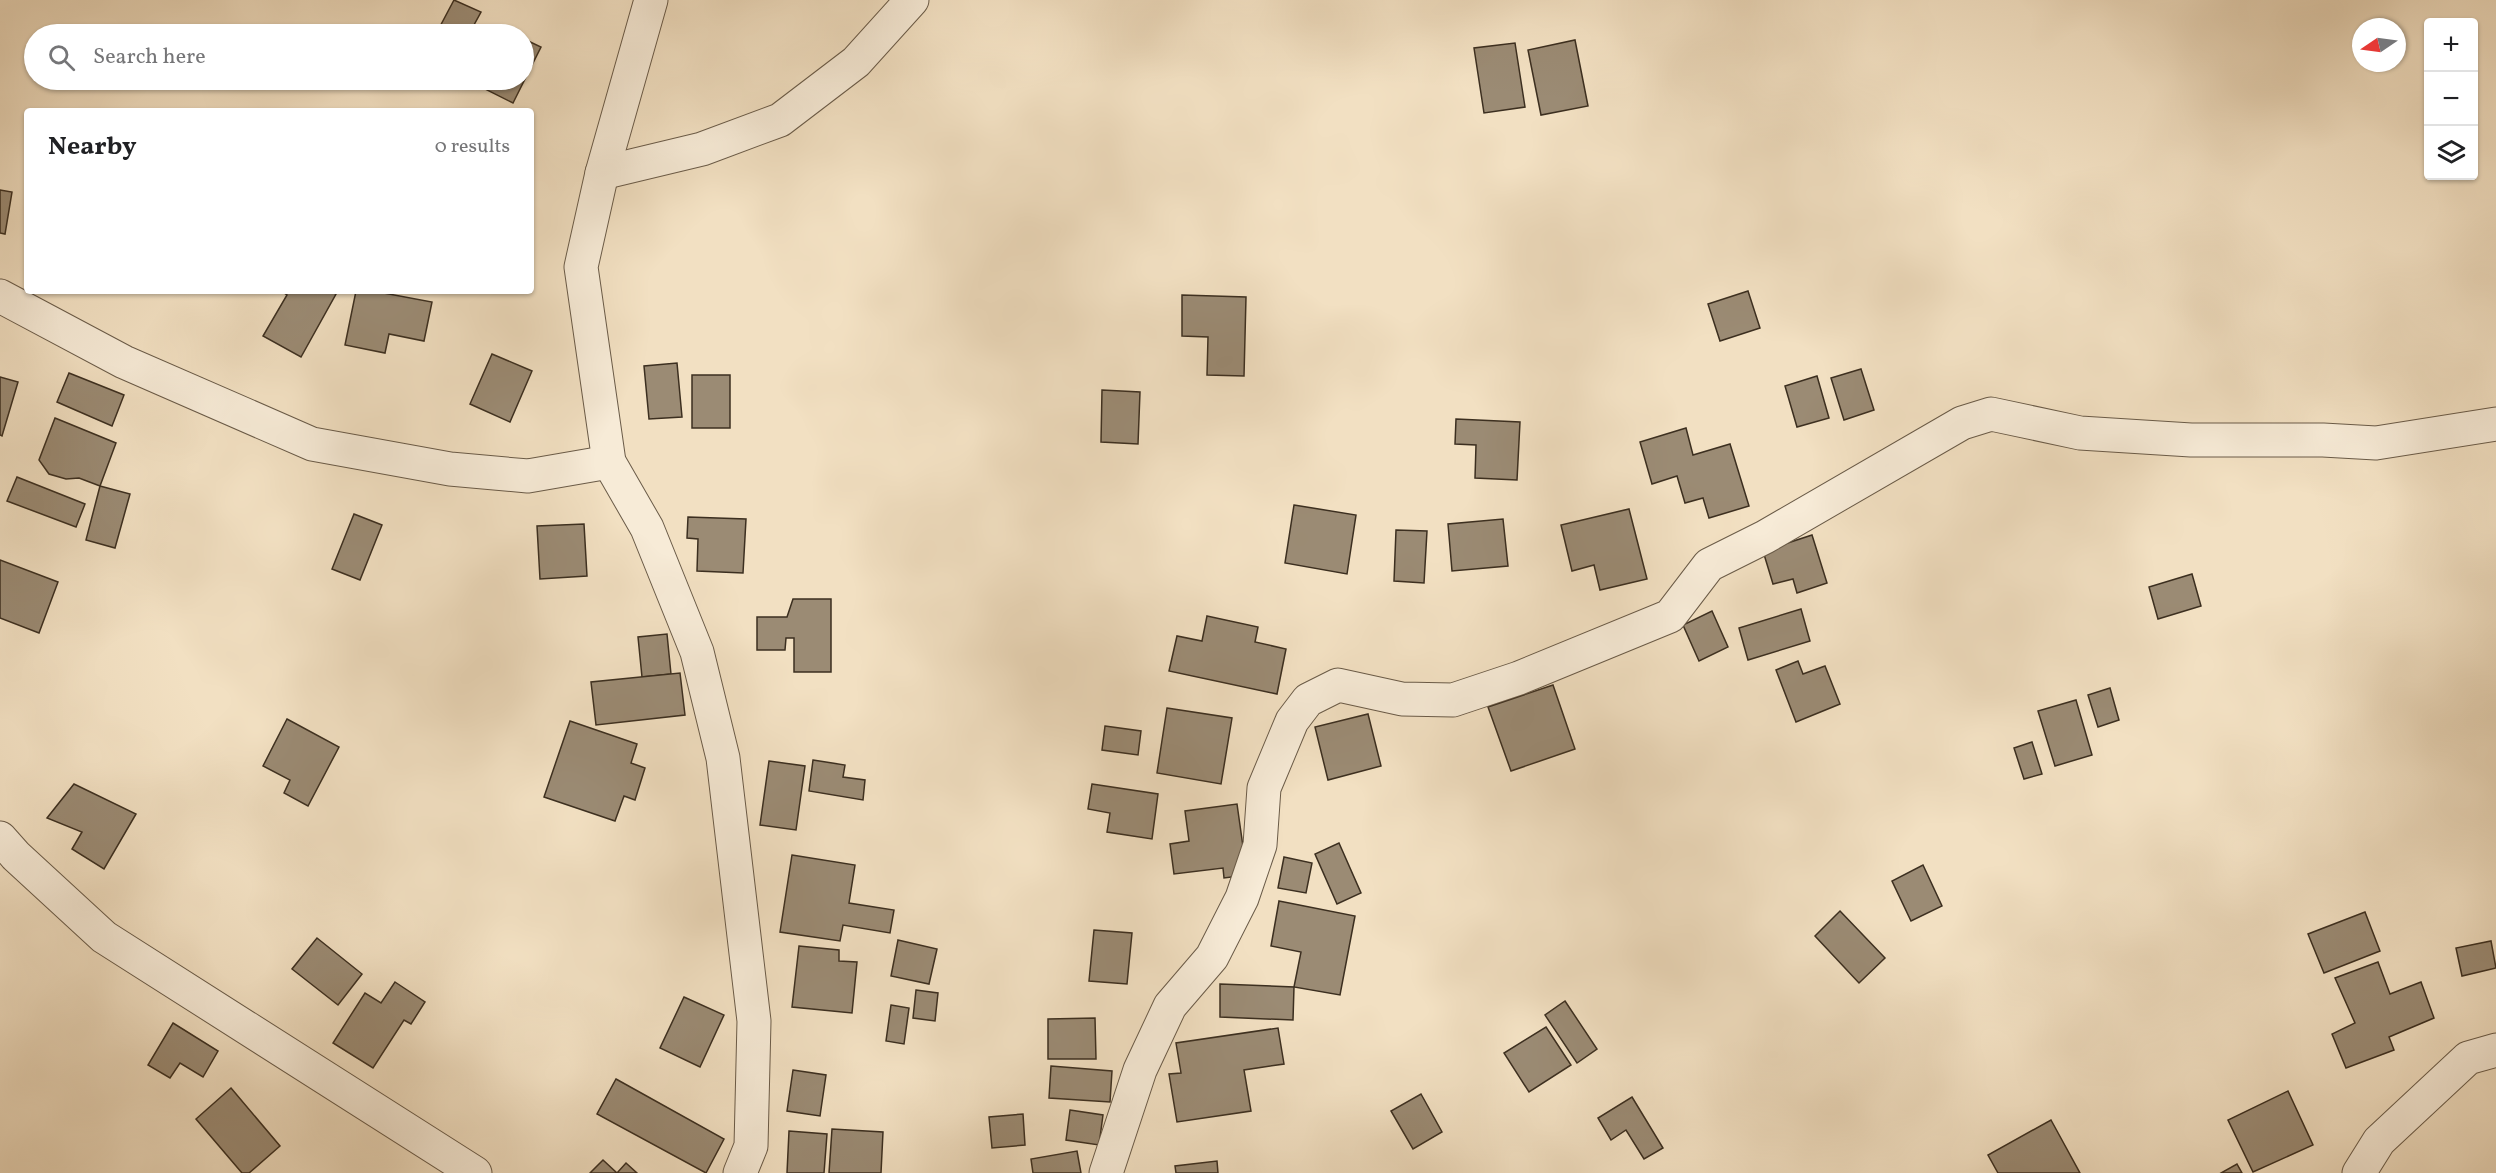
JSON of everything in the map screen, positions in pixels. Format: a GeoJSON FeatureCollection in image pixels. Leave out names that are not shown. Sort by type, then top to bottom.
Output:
{"type":"FeatureCollection","features":[{"type":"Feature","properties":{"kind":"street"},"geometry":{"type":"LineString","coordinates":[[602,172],[702,149],[780,120],[856,62],[912,0]]}},
{"type":"Feature","properties":{"kind":"street"},"geometry":{"type":"LineString","coordinates":[[643,3],[581,267],[609,462],[647,528],[697,652],[723,758],[754,1021],[751,1146],[740,1173]]}},
{"type":"Feature","properties":{"kind":"street"},"geometry":{"type":"LineString","coordinates":[[0,296],[124,362],[312,444],[450,469],[528,476],[609,462]]}},
{"type":"Feature","properties":{"kind":"street"},"geometry":{"type":"LineString","coordinates":[[1106,1173],[1140,1070],[1170,1006],[1212,957],[1242,898],[1260,846],[1264,788],[1292,721],[1308,700],[1338,685],[1402,699],[1454,700],[1519,678],[1670,616],[1708,565],[1765,537],[1962,423],[1991,414],[2080,433],[2191,440],[2324,440],[2376,443],[2496,424]]}},
{"type":"Feature","properties":{"kind":"street"},"geometry":{"type":"LineString","coordinates":[[0,838],[16,856],[104,938],[475,1173]]}},
{"type":"Feature","properties":{"kind":"street"},"geometry":{"type":"LineString","coordinates":[[2359,1173],[2379,1141],[2468,1058],[2496,1050]]}},
{"type":"Feature","properties":{"kind":"building"},"geometry":{"type":"Polygon","coordinates":[[[454,0],[481,12],[474,24],[441,24],[454,0]]]}},
{"type":"Feature","properties":{"kind":"building"},"geometry":{"type":"Polygon","coordinates":[[[1575,40],[1588,106],[1541,115],[1528,50],[1575,40]]]}},
{"type":"Feature","properties":{"kind":"building"},"geometry":{"type":"Polygon","coordinates":[[[1515,43],[1525,107],[1484,113],[1474,48],[1515,43]]]}},
{"type":"Feature","properties":{"kind":"building"},"geometry":{"type":"Polygon","coordinates":[[[534,44],[541,47],[534,61],[534,44]]]}},
{"type":"Feature","properties":{"kind":"building"},"geometry":{"type":"Polygon","coordinates":[[[487,90],[520,90],[513,103],[487,90]]]}},
{"type":"Feature","properties":{"kind":"building"},"geometry":{"type":"Polygon","coordinates":[[[0,190],[12,192],[5,234],[0,233],[0,190]]]}},
{"type":"Feature","properties":{"kind":"building"},"geometry":{"type":"Polygon","coordinates":[[[1748,291],[1760,328],[1720,341],[1708,304],[1748,291]]]}},
{"type":"Feature","properties":{"kind":"building"},"geometry":{"type":"Polygon","coordinates":[[[286,294],[336,294],[301,357],[263,336],[286,294]]]}},
{"type":"Feature","properties":{"kind":"building"},"geometry":{"type":"Polygon","coordinates":[[[355,294],[389,294],[432,302],[424,341],[389,334],[385,353],[345,345],[355,294]]]}},
{"type":"Feature","properties":{"kind":"building"},"geometry":{"type":"Polygon","coordinates":[[[1182,295],[1246,297],[1244,376],[1207,375],[1208,337],[1182,336],[1182,295]]]}},
{"type":"Feature","properties":{"kind":"building"},"geometry":{"type":"Polygon","coordinates":[[[492,354],[532,371],[510,422],[470,404],[492,354]]]}},
{"type":"Feature","properties":{"kind":"building"},"geometry":{"type":"Polygon","coordinates":[[[677,363],[682,417],[649,419],[644,366],[677,363]]]}},
{"type":"Feature","properties":{"kind":"building"},"geometry":{"type":"Polygon","coordinates":[[[1861,369],[1874,410],[1844,420],[1831,378],[1861,369]]]}},
{"type":"Feature","properties":{"kind":"building"},"geometry":{"type":"Polygon","coordinates":[[[69,373],[124,395],[112,426],[57,402],[69,373]]]}},
{"type":"Feature","properties":{"kind":"building"},"geometry":{"type":"Polygon","coordinates":[[[692,375],[730,375],[730,428],[692,428],[692,375]]]}},
{"type":"Feature","properties":{"kind":"building"},"geometry":{"type":"Polygon","coordinates":[[[1817,376],[1829,418],[1797,427],[1785,386],[1817,376]]]}},
{"type":"Feature","properties":{"kind":"building"},"geometry":{"type":"Polygon","coordinates":[[[0,377],[18,382],[2,436],[0,435],[0,377]]]}},
{"type":"Feature","properties":{"kind":"building"},"geometry":{"type":"Polygon","coordinates":[[[1102,390],[1140,392],[1138,444],[1101,442],[1102,390]]]}},
{"type":"Feature","properties":{"kind":"building"},"geometry":{"type":"Polygon","coordinates":[[[55,418],[116,443],[100,486],[79,478],[66,479],[49,474],[39,460],[55,418]]]}},
{"type":"Feature","properties":{"kind":"building"},"geometry":{"type":"Polygon","coordinates":[[[1456,419],[1520,422],[1517,480],[1475,478],[1476,445],[1455,444],[1456,419]]]}},
{"type":"Feature","properties":{"kind":"building"},"geometry":{"type":"Polygon","coordinates":[[[1686,428],[1693,455],[1730,444],[1749,506],[1709,518],[1703,498],[1685,503],[1677,476],[1652,484],[1640,442],[1686,428]]]}},
{"type":"Feature","properties":{"kind":"building"},"geometry":{"type":"Polygon","coordinates":[[[17,477],[85,504],[76,527],[7,501],[17,477]]]}},
{"type":"Feature","properties":{"kind":"building"},"geometry":{"type":"Polygon","coordinates":[[[100,486],[130,494],[115,548],[86,540],[100,486]]]}},
{"type":"Feature","properties":{"kind":"building"},"geometry":{"type":"Polygon","coordinates":[[[1294,505],[1356,515],[1347,574],[1285,563],[1294,505]]]}},
{"type":"Feature","properties":{"kind":"building"},"geometry":{"type":"Polygon","coordinates":[[[1629,509],[1647,579],[1600,590],[1594,565],[1572,571],[1561,525],[1629,509]]]}},
{"type":"Feature","properties":{"kind":"building"},"geometry":{"type":"Polygon","coordinates":[[[354,514],[382,525],[360,580],[332,569],[354,514]]]}},
{"type":"Feature","properties":{"kind":"building"},"geometry":{"type":"Polygon","coordinates":[[[688,517],[746,519],[743,573],[697,571],[698,539],[687,538],[688,517]]]}},
{"type":"Feature","properties":{"kind":"building"},"geometry":{"type":"Polygon","coordinates":[[[1503,519],[1508,566],[1452,571],[1448,524],[1503,519]]]}},
{"type":"Feature","properties":{"kind":"building"},"geometry":{"type":"Polygon","coordinates":[[[584,524],[587,576],[540,579],[537,526],[584,524]]]}},
{"type":"Feature","properties":{"kind":"building"},"geometry":{"type":"Polygon","coordinates":[[[1396,530],[1427,531],[1424,583],[1394,581],[1396,530]]]}},
{"type":"Feature","properties":{"kind":"building"},"geometry":{"type":"Polygon","coordinates":[[[1812,535],[1827,583],[1797,593],[1793,579],[1773,584],[1763,551],[1812,535]]]}},
{"type":"Feature","properties":{"kind":"building"},"geometry":{"type":"Polygon","coordinates":[[[0,560],[58,582],[39,633],[0,618],[0,560]]]}},
{"type":"Feature","properties":{"kind":"building"},"geometry":{"type":"Polygon","coordinates":[[[2192,574],[2201,606],[2158,619],[2149,587],[2192,574]]]}},
{"type":"Feature","properties":{"kind":"building"},"geometry":{"type":"Polygon","coordinates":[[[793,599],[831,599],[831,672],[794,672],[794,638],[786,638],[785,650],[757,650],[757,617],[787,617],[793,599]]]}},
{"type":"Feature","properties":{"kind":"building"},"geometry":{"type":"Polygon","coordinates":[[[1801,609],[1810,641],[1748,660],[1739,628],[1801,609]]]}},
{"type":"Feature","properties":{"kind":"building"},"geometry":{"type":"Polygon","coordinates":[[[1712,611],[1728,647],[1699,661],[1683,625],[1712,611]]]}},
{"type":"Feature","properties":{"kind":"building"},"geometry":{"type":"Polygon","coordinates":[[[1207,616],[1258,627],[1255,642],[1286,649],[1277,694],[1169,671],[1177,636],[1202,641],[1207,616]]]}},
{"type":"Feature","properties":{"kind":"building"},"geometry":{"type":"Polygon","coordinates":[[[667,634],[671,674],[642,677],[638,637],[667,634]]]}},
{"type":"Feature","properties":{"kind":"building"},"geometry":{"type":"Polygon","coordinates":[[[1798,661],[1803,674],[1825,666],[1840,704],[1796,722],[1776,670],[1798,661]]]}},
{"type":"Feature","properties":{"kind":"building"},"geometry":{"type":"Polygon","coordinates":[[[680,673],[685,715],[596,725],[591,682],[680,673]]]}},
{"type":"Feature","properties":{"kind":"building"},"geometry":{"type":"Polygon","coordinates":[[[1553,685],[1575,749],[1511,771],[1488,707],[1553,685]]]}},
{"type":"Feature","properties":{"kind":"building"},"geometry":{"type":"Polygon","coordinates":[[[2110,688],[2119,720],[2098,727],[2088,695],[2110,688]]]}},
{"type":"Feature","properties":{"kind":"building"},"geometry":{"type":"Polygon","coordinates":[[[2076,700],[2092,755],[2055,766],[2038,711],[2076,700]]]}},
{"type":"Feature","properties":{"kind":"building"},"geometry":{"type":"Polygon","coordinates":[[[1167,708],[1232,718],[1221,784],[1157,773],[1167,708]]]}},
{"type":"Feature","properties":{"kind":"building"},"geometry":{"type":"Polygon","coordinates":[[[1368,714],[1381,766],[1328,780],[1315,727],[1368,714]]]}},
{"type":"Feature","properties":{"kind":"building"},"geometry":{"type":"Polygon","coordinates":[[[287,719],[339,747],[308,806],[284,793],[290,780],[263,766],[287,719]]]}},
{"type":"Feature","properties":{"kind":"building"},"geometry":{"type":"Polygon","coordinates":[[[570,721],[637,744],[631,763],[645,768],[635,800],[624,796],[615,821],[544,797],[570,721]]]}},
{"type":"Feature","properties":{"kind":"building"},"geometry":{"type":"Polygon","coordinates":[[[1105,726],[1141,731],[1138,755],[1102,750],[1105,726]]]}},
{"type":"Feature","properties":{"kind":"building"},"geometry":{"type":"Polygon","coordinates":[[[2032,742],[2042,774],[2024,779],[2014,748],[2032,742]]]}},
{"type":"Feature","properties":{"kind":"building"},"geometry":{"type":"Polygon","coordinates":[[[813,760],[845,765],[843,777],[865,780],[863,800],[809,791],[813,760]]]}},
{"type":"Feature","properties":{"kind":"building"},"geometry":{"type":"Polygon","coordinates":[[[769,761],[805,766],[796,830],[760,825],[769,761]]]}},
{"type":"Feature","properties":{"kind":"building"},"geometry":{"type":"Polygon","coordinates":[[[74,784],[136,814],[104,869],[72,849],[82,832],[47,818],[74,784]]]}},
{"type":"Feature","properties":{"kind":"building"},"geometry":{"type":"Polygon","coordinates":[[[1092,784],[1158,794],[1152,839],[1107,832],[1110,813],[1088,809],[1092,784]]]}},
{"type":"Feature","properties":{"kind":"building"},"geometry":{"type":"Polygon","coordinates":[[[1237,804],[1247,875],[1224,878],[1223,868],[1174,874],[1170,844],[1189,841],[1185,811],[1237,804]]]}},
{"type":"Feature","properties":{"kind":"building"},"geometry":{"type":"Polygon","coordinates":[[[1339,843],[1361,893],[1337,904],[1315,854],[1339,843]]]}},
{"type":"Feature","properties":{"kind":"building"},"geometry":{"type":"Polygon","coordinates":[[[792,855],[855,865],[849,903],[894,910],[890,933],[843,925],[840,941],[780,932],[792,855]]]}},
{"type":"Feature","properties":{"kind":"building"},"geometry":{"type":"Polygon","coordinates":[[[1284,857],[1312,863],[1306,893],[1278,888],[1284,857]]]}},
{"type":"Feature","properties":{"kind":"building"},"geometry":{"type":"Polygon","coordinates":[[[1923,865],[1942,906],[1911,921],[1892,881],[1923,865]]]}},
{"type":"Feature","properties":{"kind":"building"},"geometry":{"type":"Polygon","coordinates":[[[1279,901],[1355,916],[1340,995],[1294,987],[1301,952],[1271,946],[1279,901]]]}},
{"type":"Feature","properties":{"kind":"building"},"geometry":{"type":"Polygon","coordinates":[[[1840,911],[1885,958],[1859,983],[1815,936],[1840,911]]]}},
{"type":"Feature","properties":{"kind":"building"},"geometry":{"type":"Polygon","coordinates":[[[2365,912],[2380,951],[2324,973],[2308,934],[2365,912]]]}},
{"type":"Feature","properties":{"kind":"building"},"geometry":{"type":"Polygon","coordinates":[[[1094,930],[1132,933],[1127,984],[1089,981],[1094,930]]]}},
{"type":"Feature","properties":{"kind":"building"},"geometry":{"type":"Polygon","coordinates":[[[317,938],[362,974],[338,1005],[292,969],[317,938]]]}},
{"type":"Feature","properties":{"kind":"building"},"geometry":{"type":"Polygon","coordinates":[[[898,940],[937,949],[929,984],[891,976],[898,940]]]}},
{"type":"Feature","properties":{"kind":"building"},"geometry":{"type":"Polygon","coordinates":[[[2491,941],[2496,968],[2462,976],[2456,948],[2491,941]]]}},
{"type":"Feature","properties":{"kind":"building"},"geometry":{"type":"Polygon","coordinates":[[[799,946],[839,950],[839,961],[857,962],[852,1013],[792,1007],[799,946]]]}},
{"type":"Feature","properties":{"kind":"building"},"geometry":{"type":"Polygon","coordinates":[[[2378,962],[2390,994],[2421,982],[2434,1018],[2389,1037],[2394,1050],[2346,1068],[2332,1034],[2355,1023],[2335,978],[2378,962]]]}},
{"type":"Feature","properties":{"kind":"building"},"geometry":{"type":"Polygon","coordinates":[[[395,982],[425,1002],[411,1024],[404,1020],[373,1068],[333,1043],[365,993],[381,1003],[395,982]]]}},
{"type":"Feature","properties":{"kind":"building"},"geometry":{"type":"Polygon","coordinates":[[[1220,984],[1294,987],[1293,1020],[1220,1017],[1220,984]]]}},
{"type":"Feature","properties":{"kind":"building"},"geometry":{"type":"Polygon","coordinates":[[[916,990],[938,993],[935,1021],[913,1018],[916,990]]]}},
{"type":"Feature","properties":{"kind":"building"},"geometry":{"type":"Polygon","coordinates":[[[684,997],[724,1015],[700,1067],[660,1048],[684,997]]]}},
{"type":"Feature","properties":{"kind":"building"},"geometry":{"type":"Polygon","coordinates":[[[1565,1001],[1597,1049],[1577,1063],[1545,1015],[1565,1001]]]}},
{"type":"Feature","properties":{"kind":"building"},"geometry":{"type":"Polygon","coordinates":[[[891,1005],[909,1008],[904,1044],[886,1041],[891,1005]]]}},
{"type":"Feature","properties":{"kind":"building"},"geometry":{"type":"Polygon","coordinates":[[[1095,1018],[1096,1059],[1048,1059],[1048,1019],[1095,1018]]]}},
{"type":"Feature","properties":{"kind":"building"},"geometry":{"type":"Polygon","coordinates":[[[173,1023],[218,1051],[203,1077],[180,1063],[170,1078],[148,1065],[173,1023]]]}},
{"type":"Feature","properties":{"kind":"building"},"geometry":{"type":"Polygon","coordinates":[[[1546,1027],[1571,1065],[1529,1092],[1504,1053],[1546,1027]]]}},
{"type":"Feature","properties":{"kind":"building"},"geometry":{"type":"Polygon","coordinates":[[[1278,1028],[1284,1064],[1244,1070],[1251,1111],[1177,1122],[1169,1074],[1181,1073],[1176,1043],[1278,1028]]]}},
{"type":"Feature","properties":{"kind":"building"},"geometry":{"type":"Polygon","coordinates":[[[1051,1066],[1112,1071],[1110,1102],[1049,1098],[1051,1066]]]}},
{"type":"Feature","properties":{"kind":"building"},"geometry":{"type":"Polygon","coordinates":[[[793,1070],[826,1075],[820,1116],[787,1111],[793,1070]]]}},
{"type":"Feature","properties":{"kind":"building"},"geometry":{"type":"Polygon","coordinates":[[[616,1079],[724,1139],[706,1173],[597,1114],[616,1079]]]}},
{"type":"Feature","properties":{"kind":"building"},"geometry":{"type":"Polygon","coordinates":[[[231,1088],[280,1146],[249,1173],[242,1173],[196,1119],[231,1088]]]}},
{"type":"Feature","properties":{"kind":"building"},"geometry":{"type":"Polygon","coordinates":[[[2288,1091],[2313,1145],[2253,1172],[2228,1120],[2288,1091]]]}},
{"type":"Feature","properties":{"kind":"building"},"geometry":{"type":"Polygon","coordinates":[[[1421,1094],[1442,1132],[1413,1149],[1391,1111],[1421,1094]]]}},
{"type":"Feature","properties":{"kind":"building"},"geometry":{"type":"Polygon","coordinates":[[[1632,1097],[1663,1148],[1644,1159],[1626,1130],[1611,1140],[1598,1118],[1632,1097]]]}},
{"type":"Feature","properties":{"kind":"building"},"geometry":{"type":"Polygon","coordinates":[[[1070,1110],[1103,1115],[1099,1145],[1066,1140],[1070,1110]]]}},
{"type":"Feature","properties":{"kind":"building"},"geometry":{"type":"Polygon","coordinates":[[[1023,1114],[1025,1145],[992,1148],[989,1117],[1023,1114]]]}},
{"type":"Feature","properties":{"kind":"building"},"geometry":{"type":"Polygon","coordinates":[[[2051,1120],[2080,1173],[1998,1173],[1988,1155],[2051,1120]]]}},
{"type":"Feature","properties":{"kind":"building"},"geometry":{"type":"Polygon","coordinates":[[[832,1129],[883,1132],[881,1173],[829,1173],[832,1129]]]}},
{"type":"Feature","properties":{"kind":"building"},"geometry":{"type":"Polygon","coordinates":[[[789,1131],[827,1134],[824,1173],[787,1173],[789,1131]]]}},
{"type":"Feature","properties":{"kind":"building"},"geometry":{"type":"Polygon","coordinates":[[[1077,1151],[1081,1173],[1033,1173],[1031,1159],[1077,1151]]]}},
{"type":"Feature","properties":{"kind":"building"},"geometry":{"type":"Polygon","coordinates":[[[603,1160],[617,1173],[590,1173],[603,1160]]]}},
{"type":"Feature","properties":{"kind":"building"},"geometry":{"type":"Polygon","coordinates":[[[1217,1161],[1218,1173],[1176,1173],[1175,1166],[1217,1161]]]}},
{"type":"Feature","properties":{"kind":"building"},"geometry":{"type":"Polygon","coordinates":[[[626,1163],[637,1173],[617,1173],[626,1163]]]}},
{"type":"Feature","properties":{"kind":"building"},"geometry":{"type":"Polygon","coordinates":[[[2237,1164],[2242,1173],[2221,1173],[2237,1164]]]}}]}
